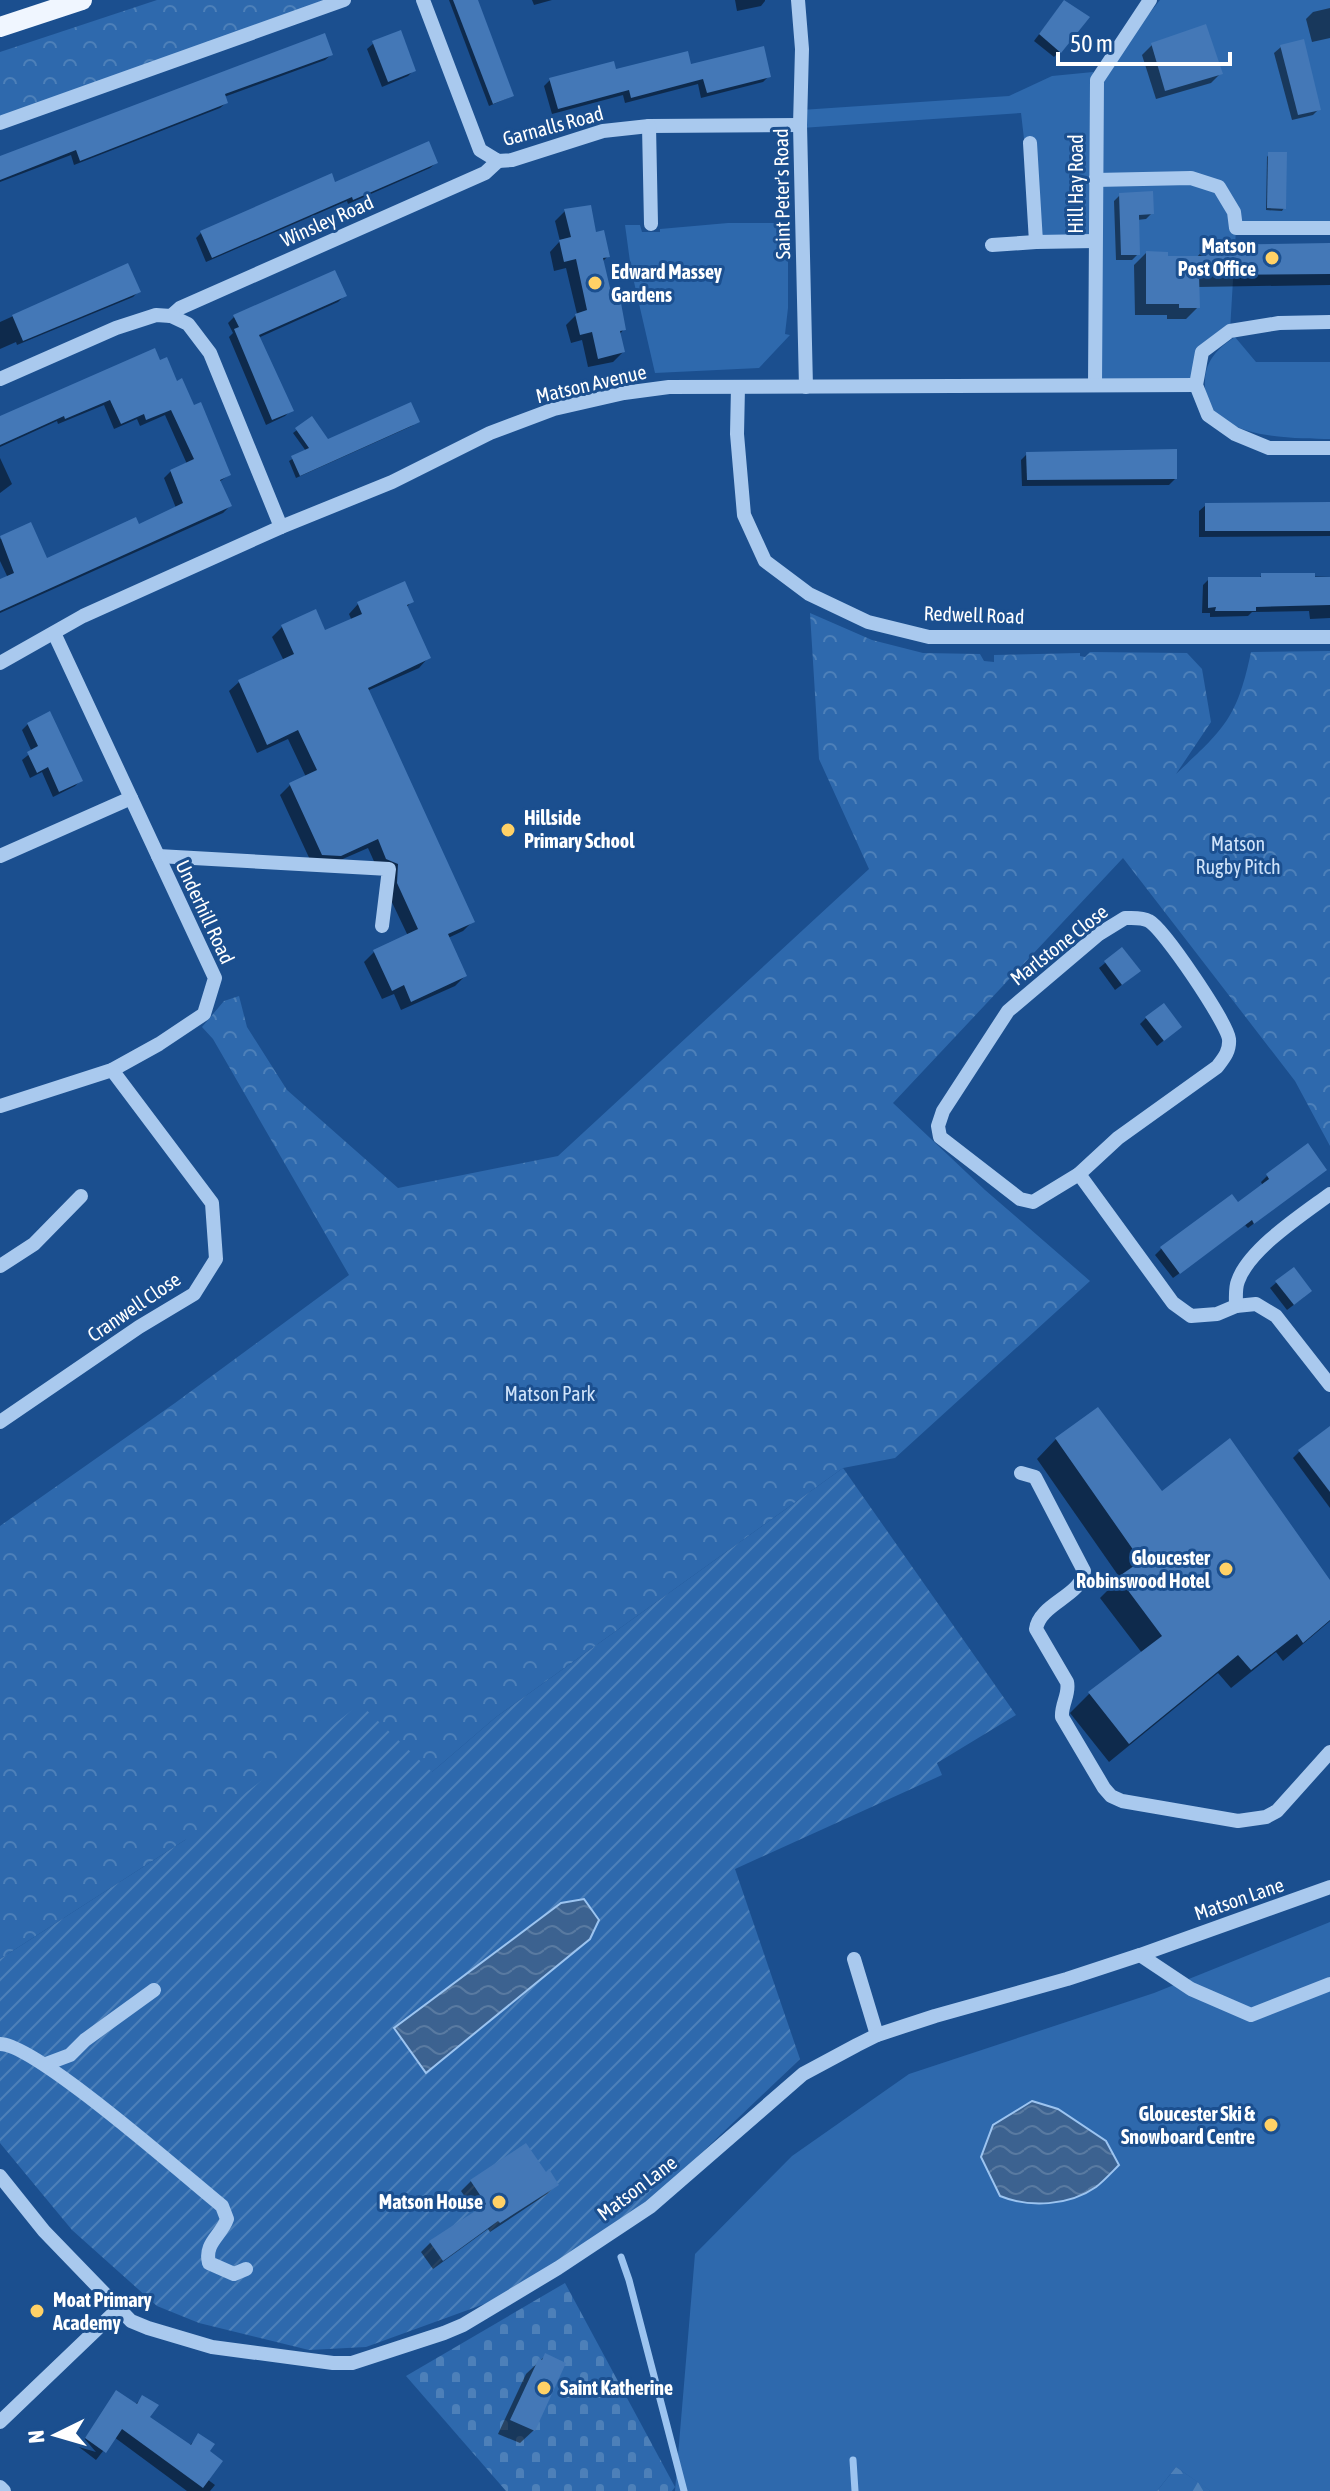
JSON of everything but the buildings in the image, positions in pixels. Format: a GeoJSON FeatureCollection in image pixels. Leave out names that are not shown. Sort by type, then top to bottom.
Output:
{"type":"FeatureCollection","features":[{"type":"Feature","properties":{"kind":"main road"},"geometry":{"type":"LineString","coordinates":[[0,27],[82,0]]}},
{"type":"Feature","properties":{"kind":"street"},"geometry":{"type":"LineString","coordinates":[[0,123],[344,0]]}},
{"type":"Feature","properties":{"kind":"street","name":"Garnalls Road"},"geometry":{"type":"LineString","coordinates":[[423,0],[480,150],[498,161],[512,160],[603,131],[649,126],[800,125]]}},
{"type":"Feature","properties":{"kind":"street","name":"Saint Peter's Road"},"geometry":{"type":"LineString","coordinates":[[798,0],[802,49],[800,125],[806,387]]}},
{"type":"Feature","properties":{"kind":"street","name":"Hill Hay Road"},"geometry":{"type":"LineString","coordinates":[[1095,385],[1097,80],[1150,0]]}},
{"type":"Feature","properties":{"kind":"street"},"geometry":{"type":"LineString","coordinates":[[649,126],[651,224]]}},
{"type":"Feature","properties":{"kind":"street"},"geometry":{"type":"LineString","coordinates":[[1030,143],[1036,242]]}},
{"type":"Feature","properties":{"kind":"street","name":"Winsley Road"},"geometry":{"type":"LineString","coordinates":[[0,379],[116,328],[156,315],[171,316],[180,308],[485,173],[498,161]]}},
{"type":"Feature","properties":{"kind":"street"},"geometry":{"type":"LineString","coordinates":[[1095,180],[1191,178],[1219,187],[1234,212],[1236,228],[1330,228]]}},
{"type":"Feature","properties":{"kind":"street"},"geometry":{"type":"LineString","coordinates":[[992,245],[1095,241]]}},
{"type":"Feature","properties":{"kind":"street"},"geometry":{"type":"LineString","coordinates":[[171,316],[188,324],[210,353],[281,527]]}},
{"type":"Feature","properties":{"kind":"street"},"geometry":{"type":"LineString","coordinates":[[1330,322],[1279,323],[1230,331],[1202,352],[1196,385],[1208,415],[1235,434],[1269,448],[1330,448]]}},
{"type":"Feature","properties":{"kind":"street","name":"Matson Avenue"},"geometry":{"type":"LineString","coordinates":[[0,663],[83,616],[281,527],[392,482],[490,433],[554,409],[624,393],[669,387],[1196,385]]}},
{"type":"Feature","properties":{"kind":"street","name":"Redwell Road"},"geometry":{"type":"LineString","coordinates":[[738,387],[737,434],[744,515],[765,561],[809,594],[868,622],[929,637],[1330,637]]}},
{"type":"Feature","properties":{"kind":"street","name":"Underhill Road"},"geometry":{"type":"LineString","coordinates":[[0,1106],[112,1070],[159,1044],[204,1014],[215,978],[54,633]]}},
{"type":"Feature","properties":{"kind":"street"},"geometry":{"type":"LineString","coordinates":[[0,856],[131,798]]}},
{"type":"Feature","properties":{"kind":"street"},"geometry":{"type":"LineString","coordinates":[[158,856],[389,869],[382,926]]}},
{"type":"Feature","properties":{"kind":"street","name":"Marlstone Close"},"geometry":{"type":"LineString","coordinates":[[1125,918],[1150,921],[1164,934],[1218,1013],[1229,1039],[1227,1055],[1217,1067],[1118,1138],[1079,1174],[1033,1202],[1020,1199],[940,1137],[938,1126],[943,1111],[1008,1011],[1099,934],[1125,918]]}},
{"type":"Feature","properties":{"kind":"street","name":"Cranwell Close"},"geometry":{"type":"LineString","coordinates":[[0,1422],[139,1327],[194,1294],[216,1259],[212,1203],[112,1070]]}},
{"type":"Feature","properties":{"kind":"street"},"geometry":{"type":"LineString","coordinates":[[1079,1174],[1173,1303],[1191,1316],[1217,1314],[1236,1306],[1256,1304],[1276,1316],[1330,1385]]}},
{"type":"Feature","properties":{"kind":"street"},"geometry":{"type":"LineString","coordinates":[[1236,1306],[1236,1284],[1244,1266],[1289,1224],[1330,1194]]}},
{"type":"Feature","properties":{"kind":"street"},"geometry":{"type":"LineString","coordinates":[[0,1266],[34,1244],[81,1196]]}},
{"type":"Feature","properties":{"kind":"street"},"geometry":{"type":"LineString","coordinates":[[1021,1473],[1035,1477],[1084,1571],[1082,1581],[1038,1619],[1036,1629],[1067,1682],[1068,1692],[1061,1705],[1062,1717],[1111,1796],[1122,1801],[1238,1821],[1266,1817],[1277,1811],[1330,1752]]}},
{"type":"Feature","properties":{"kind":"street","name":"Matson Lane"},"geometry":{"type":"LineString","coordinates":[[0,2176],[44,2231],[131,2321],[212,2347],[310,2362],[352,2363],[463,2325],[558,2268],[650,2207],[803,2074],[877,2035],[1140,1955],[1330,1887]]}},
{"type":"Feature","properties":{"kind":"street"},"geometry":{"type":"LineString","coordinates":[[1140,1955],[1191,1989],[1251,2015],[1330,1984]]}},
{"type":"Feature","properties":{"kind":"street"},"geometry":{"type":"LineString","coordinates":[[854,1959],[877,2035]]}},
{"type":"Feature","properties":{"kind":"street"},"geometry":{"type":"LineString","coordinates":[[46,2064],[70,2055],[85,2040],[154,1990]]}},
{"type":"Feature","properties":{"kind":"street"},"geometry":{"type":"LineString","coordinates":[[0,2044],[10,2044],[46,2064],[222,2206],[227,2219],[224,2229],[206,2252],[209,2263],[234,2274],[246,2269]]}},
{"type":"Feature","properties":{"kind":"street"},"geometry":{"type":"LineString","coordinates":[[0,2422],[118,2309]]}},
{"type":"Feature","properties":{"kind":"green space"},"geometry":{"type":"Polygon","coordinates":[[[157,0],[344,0],[0,123],[0,52],[157,0]]]}},
{"type":"Feature","properties":{"kind":"green space"},"geometry":{"type":"Polygon","coordinates":[[[1160,0],[1330,0],[1330,230],[1236,229],[1230,331],[1202,352],[1196,385],[1095,385],[1095,242],[1036,242],[1021,113],[801,128],[801,110],[1009,96],[1052,76],[1093,72],[1097,79],[1160,0]]]}},
{"type":"Feature","properties":{"kind":"green space"},"geometry":{"type":"Polygon","coordinates":[[[728,223],[788,223],[785,334],[790,335],[759,368],[655,373],[631,269],[625,225],[640,225],[642,232],[660,232],[660,229],[728,223]]]}},
{"type":"Feature","properties":{"kind":"green space"},"geometry":{"type":"Polygon","coordinates":[[[1235,337],[1256,362],[1330,362],[1330,439],[1251,432],[1232,425],[1217,414],[1207,400],[1206,373],[1214,355],[1235,337]]]}},
{"type":"Feature","properties":{"kind":"green space","name":"Matson Park"},"geometry":{"type":"Polygon","coordinates":[[[810,613],[872,640],[923,653],[980,654],[984,661],[994,662],[994,655],[1080,653],[1085,657],[1090,652],[1187,653],[1202,669],[1211,722],[1176,774],[1217,733],[1234,708],[1251,652],[1330,651],[1330,1146],[1295,1081],[1123,858],[893,1103],[985,1190],[1090,1281],[895,1458],[843,1468],[496,1717],[432,1772],[185,1840],[0,1959],[0,1526],[349,1275],[213,1039],[202,1027],[224,1001],[239,996],[247,1027],[287,1090],[398,1188],[558,1156],[869,869],[819,759],[810,613]]]}},
{"type":"Feature","properties":{"kind":"green space"},"geometry":{"type":"Polygon","coordinates":[[[843,1468],[1016,1715],[937,1763],[942,1775],[735,1869],[800,2059],[647,2205],[501,2298],[366,2347],[309,2350],[199,2323],[157,2306],[72,2230],[0,2143],[0,1959],[185,1840],[360,1704],[432,1772],[496,1717],[843,1468]]]}},
{"type":"Feature","properties":{"kind":"green space"},"geometry":{"type":"Polygon","coordinates":[[[1330,1922],[1330,2491],[1210,2491],[1176,2467],[1157,2491],[675,2491],[695,2254],[792,2156],[909,2074],[1154,1993],[1330,1922]]]}},
{"type":"Feature","properties":{"kind":"green space"},"geometry":{"type":"Polygon","coordinates":[[[565,2283],[675,2487],[672,2491],[506,2491],[406,2376],[565,2283]]]}},
{"type":"Feature","properties":{"kind":"green space"},"geometry":{"type":"Polygon","coordinates":[[[1176,2467],[1208,2489],[1210,2491],[1157,2491],[1176,2467]]]}},
{"type":"Feature","properties":{"kind":"water"},"geometry":{"type":"Polygon","coordinates":[[[584,1899],[599,1920],[590,1939],[426,2073],[394,2028],[561,1903],[584,1899]]]}},
{"type":"Feature","properties":{"kind":"water"},"geometry":{"type":"Polygon","coordinates":[[[1032,2101],[1058,2109],[1106,2141],[1119,2165],[1096,2187],[1074,2198],[1036,2203],[1000,2196],[981,2157],[993,2125],[1032,2101]]]}},
{"type":"Feature","properties":{"kind":"waterway"},"geometry":{"type":"LineString","coordinates":[[621,2257],[684,2491]]}},
{"type":"Feature","properties":{"kind":"waterway"},"geometry":{"type":"LineString","coordinates":[[853,2460],[855,2491]]}},
{"type":"Feature","properties":{"kind":"place","name":"Matson Post Office"},"geometry":{"type":"Point","coordinates":[1272,258]}},
{"type":"Feature","properties":{"kind":"place","name":"Edward Massey Gardens"},"geometry":{"type":"Point","coordinates":[595,283]}},
{"type":"Feature","properties":{"kind":"place","name":"Hillside Primary School"},"geometry":{"type":"Point","coordinates":[508,830]}},
{"type":"Feature","properties":{"kind":"place","name":"Gloucester Robinswood Hotel"},"geometry":{"type":"Point","coordinates":[1226,1569]}},
{"type":"Feature","properties":{"kind":"place","name":"Gloucester Ski & Snowboard Centre"},"geometry":{"type":"Point","coordinates":[1271,2125]}},
{"type":"Feature","properties":{"kind":"place","name":"Matson House"},"geometry":{"type":"Point","coordinates":[499,2202]}},
{"type":"Feature","properties":{"kind":"place","name":"Moat Primary Academy"},"geometry":{"type":"Point","coordinates":[37,2311]}},
{"type":"Feature","properties":{"kind":"place","name":"Saint Katherine"},"geometry":{"type":"Point","coordinates":[544,2388]}},
{"type":"Feature","properties":{"kind":"park label","name":"Matson Rugby Pitch"},"geometry":{"type":"Point","coordinates":[1238,856]}}]}
